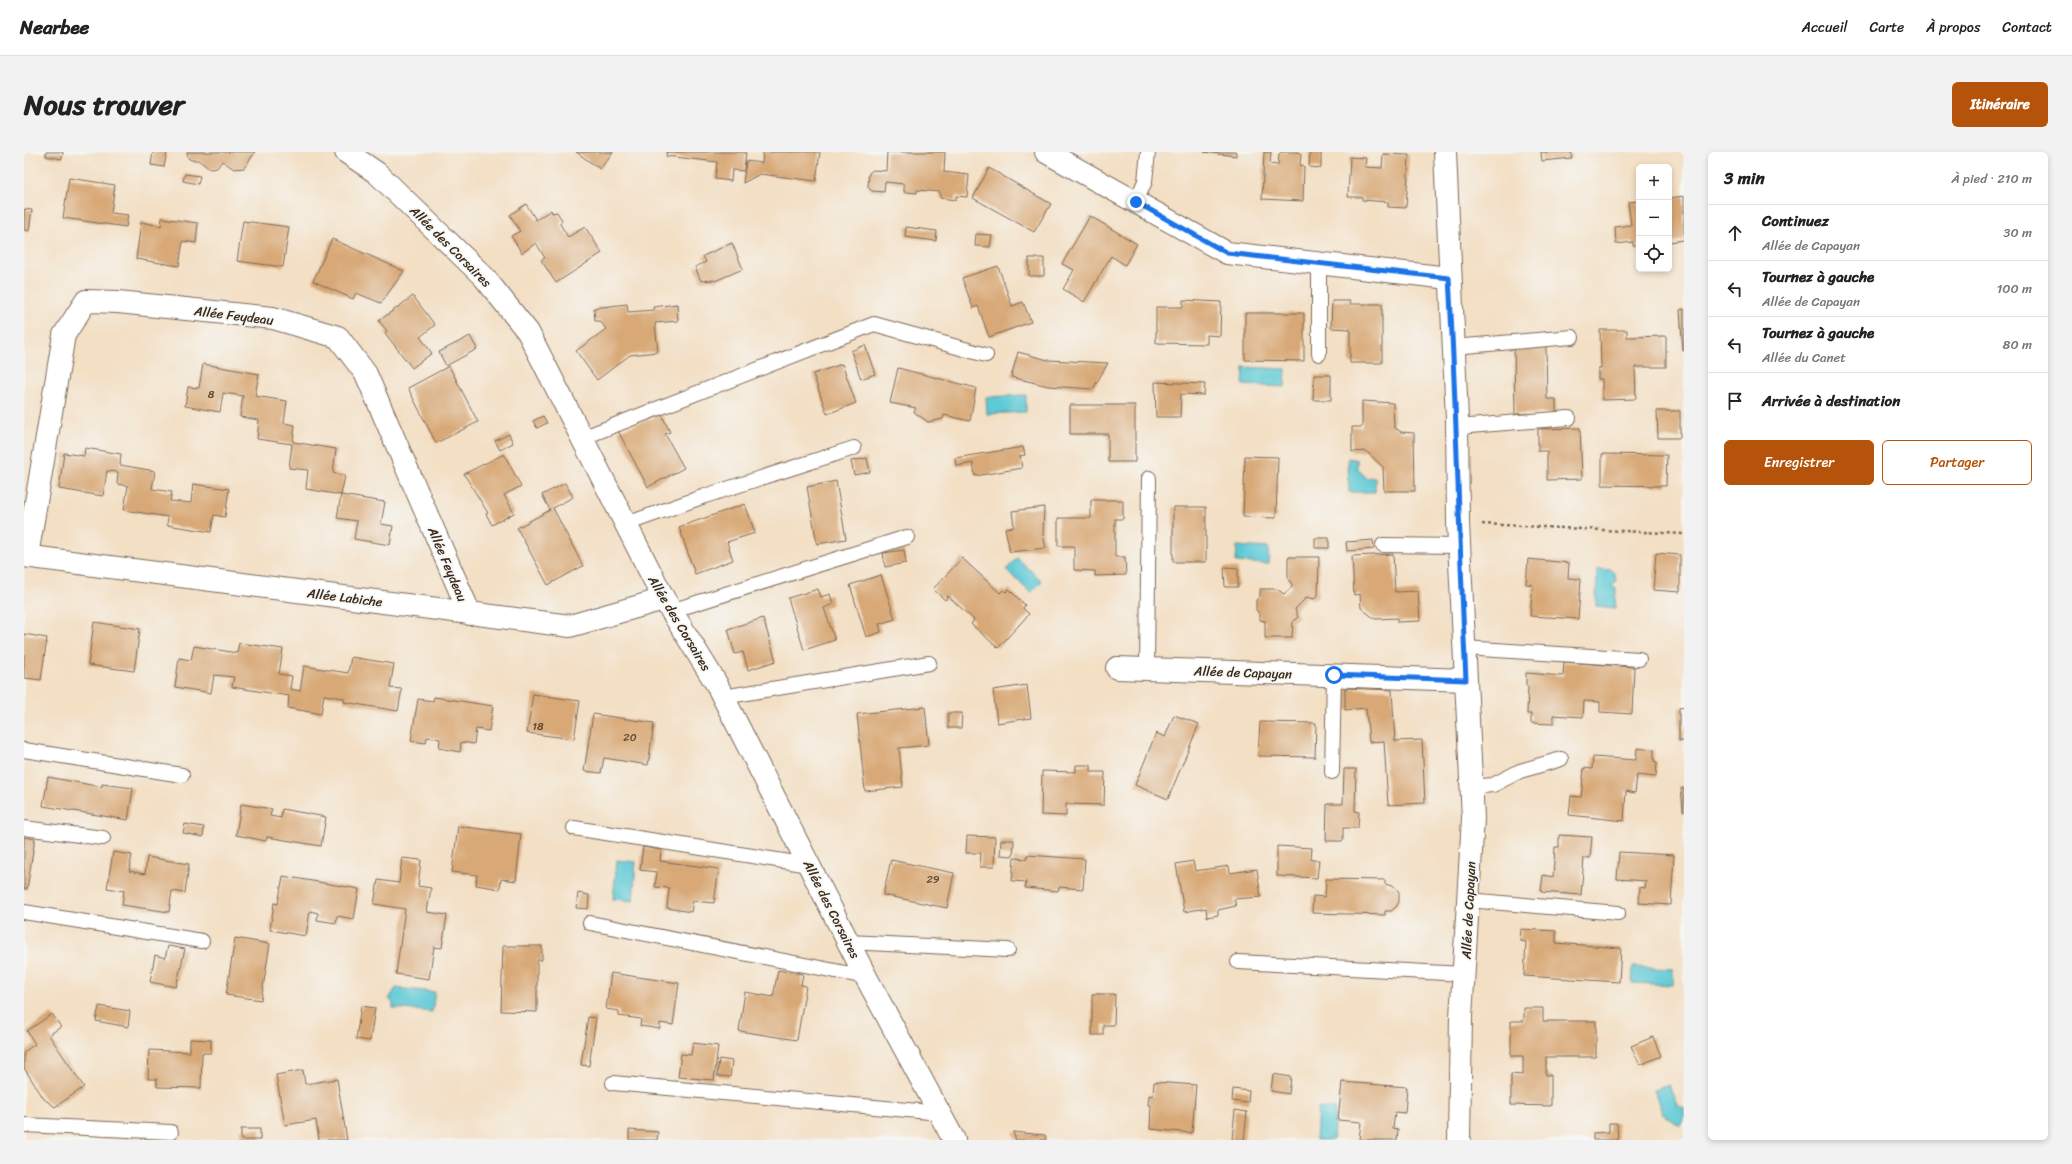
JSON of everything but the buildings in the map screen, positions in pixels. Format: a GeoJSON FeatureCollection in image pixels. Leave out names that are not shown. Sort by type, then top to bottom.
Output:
{"type":"FeatureCollection","features":[{"type":"Feature","properties":{"kind":"street","name":"Allée des Corsaires"},"geometry":{"type":"LineString","coordinates":[[346,152],[376,174],[484,277],[528,332],[668,605],[723,697],[866,977],[954,1140]]}},
{"type":"Feature","properties":{"kind":"street"},"geometry":{"type":"LineString","coordinates":[[1046,152],[1227,253],[1449,278]]}},
{"type":"Feature","properties":{"kind":"street","name":"Allée de Capayan"},"geometry":{"type":"LineString","coordinates":[[1445,152],[1449,278],[1457,427],[1458,523],[1473,818],[1464,974],[1459,1140]]}},
{"type":"Feature","properties":{"kind":"street","name":"Allée Feydeau"},"geometry":{"type":"LineString","coordinates":[[25,556],[64,335],[86,300],[273,318],[338,337],[366,374],[470,614]]}},
{"type":"Feature","properties":{"kind":"street","name":"Allée Labiche"},"geometry":{"type":"LineString","coordinates":[[25,556],[570,626],[668,605]]}},
{"type":"Feature","properties":{"kind":"street","name":"Allée de Capayan"},"geometry":{"type":"LineString","coordinates":[[1117,668],[1466,680]]}},
{"type":"Feature","properties":{"kind":"lane"},"geometry":{"type":"LineString","coordinates":[[1136,202],[1145,181],[1148,152]]}},
{"type":"Feature","properties":{"kind":"lane"},"geometry":{"type":"LineString","coordinates":[[1319,263],[1319,354]]}},
{"type":"Feature","properties":{"kind":"lane"},"geometry":{"type":"LineString","coordinates":[[582,438],[874,324],[986,355]]}},
{"type":"Feature","properties":{"kind":"lane"},"geometry":{"type":"LineString","coordinates":[[1453,347],[1572,337]]}},
{"type":"Feature","properties":{"kind":"lane"},"geometry":{"type":"LineString","coordinates":[[1457,427],[1569,418]]}},
{"type":"Feature","properties":{"kind":"lane"},"geometry":{"type":"LineString","coordinates":[[626,524],[705,496],[854,448]]}},
{"type":"Feature","properties":{"kind":"lane"},"geometry":{"type":"LineString","coordinates":[[1147,669],[1149,478]]}},
{"type":"Feature","properties":{"kind":"lane"},"geometry":{"type":"LineString","coordinates":[[668,605],[907,537]]}},
{"type":"Feature","properties":{"kind":"lane"},"geometry":{"type":"LineString","coordinates":[[1383,545],[1459,546]]}},
{"type":"Feature","properties":{"kind":"lane"},"geometry":{"type":"LineString","coordinates":[[1464,648],[1639,659]]}},
{"type":"Feature","properties":{"kind":"lane"},"geometry":{"type":"LineString","coordinates":[[723,697],[929,663]]}},
{"type":"Feature","properties":{"kind":"lane"},"geometry":{"type":"LineString","coordinates":[[1332,772],[1334,675]]}},
{"type":"Feature","properties":{"kind":"lane"},"geometry":{"type":"LineString","coordinates":[[24,750],[182,775]]}},
{"type":"Feature","properties":{"kind":"lane"},"geometry":{"type":"LineString","coordinates":[[1471,787],[1493,785],[1520,772],[1561,759]]}},
{"type":"Feature","properties":{"kind":"lane"},"geometry":{"type":"LineString","coordinates":[[24,828],[104,838]]}},
{"type":"Feature","properties":{"kind":"lane"},"geometry":{"type":"LineString","coordinates":[[574,828],[809,864]]}},
{"type":"Feature","properties":{"kind":"lane"},"geometry":{"type":"LineString","coordinates":[[1468,900],[1618,913]]}},
{"type":"Feature","properties":{"kind":"lane"},"geometry":{"type":"LineString","coordinates":[[24,912],[202,941]]}},
{"type":"Feature","properties":{"kind":"lane"},"geometry":{"type":"LineString","coordinates":[[590,923],[866,977]]}},
{"type":"Feature","properties":{"kind":"lane"},"geometry":{"type":"LineString","coordinates":[[848,942],[1008,950]]}},
{"type":"Feature","properties":{"kind":"lane"},"geometry":{"type":"LineString","coordinates":[[1238,962],[1464,974]]}},
{"type":"Feature","properties":{"kind":"lane"},"geometry":{"type":"LineString","coordinates":[[613,1083],[940,1113]]}},
{"type":"Feature","properties":{"kind":"lane"},"geometry":{"type":"LineString","coordinates":[[24,1125],[171,1132]]}},
{"type":"Feature","properties":{"kind":"path"},"geometry":{"type":"LineString","coordinates":[[1458,523],[1684,534]]}},
{"type":"Feature","properties":{"kind":"water"},"geometry":{"type":"Polygon","coordinates":[[[1244,367],[1286,369],[1285,387],[1243,385],[1244,367]]]}},
{"type":"Feature","properties":{"kind":"water"},"geometry":{"type":"Polygon","coordinates":[[[1026,395],[1026,412],[987,414],[986,397],[1026,395]]]}},
{"type":"Feature","properties":{"kind":"water"},"geometry":{"type":"Polygon","coordinates":[[[1348,458],[1357,460],[1357,468],[1366,478],[1375,477],[1375,492],[1349,492],[1348,458]]]}},
{"type":"Feature","properties":{"kind":"water"},"geometry":{"type":"Polygon","coordinates":[[[1237,546],[1269,548],[1268,564],[1236,562],[1237,546]]]}},
{"type":"Feature","properties":{"kind":"water"},"geometry":{"type":"Polygon","coordinates":[[[1017,558],[1042,581],[1031,593],[1006,570],[1017,558]]]}},
{"type":"Feature","properties":{"kind":"water"},"geometry":{"type":"Polygon","coordinates":[[[1597,569],[1612,570],[1615,573],[1616,582],[1612,586],[1616,589],[1615,608],[1596,606],[1597,569]]]}},
{"type":"Feature","properties":{"kind":"water"},"geometry":{"type":"Polygon","coordinates":[[[617,860],[636,862],[633,901],[613,899],[617,860]]]}},
{"type":"Feature","properties":{"kind":"water"},"geometry":{"type":"Polygon","coordinates":[[[1633,967],[1673,969],[1673,985],[1632,983],[1633,967]]]}},
{"type":"Feature","properties":{"kind":"water"},"geometry":{"type":"Polygon","coordinates":[[[396,988],[435,992],[432,1012],[393,1008],[393,1003],[389,999],[396,988]]]}},
{"type":"Feature","properties":{"kind":"water"},"geometry":{"type":"Polygon","coordinates":[[[1669,1085],[1677,1104],[1684,1108],[1684,1121],[1680,1126],[1662,1113],[1654,1090],[1669,1085]]]}},
{"type":"Feature","properties":{"kind":"water"},"geometry":{"type":"Polygon","coordinates":[[[1318,1108],[1335,1109],[1333,1140],[1316,1140],[1318,1108]]]}},
{"type":"Feature","properties":{"kind":"route"},"geometry":{"type":"LineString","coordinates":[[1136,202],[1227,253],[1449,278],[1457,419],[1458,523],[1466,680],[1334,675]]}}]}
